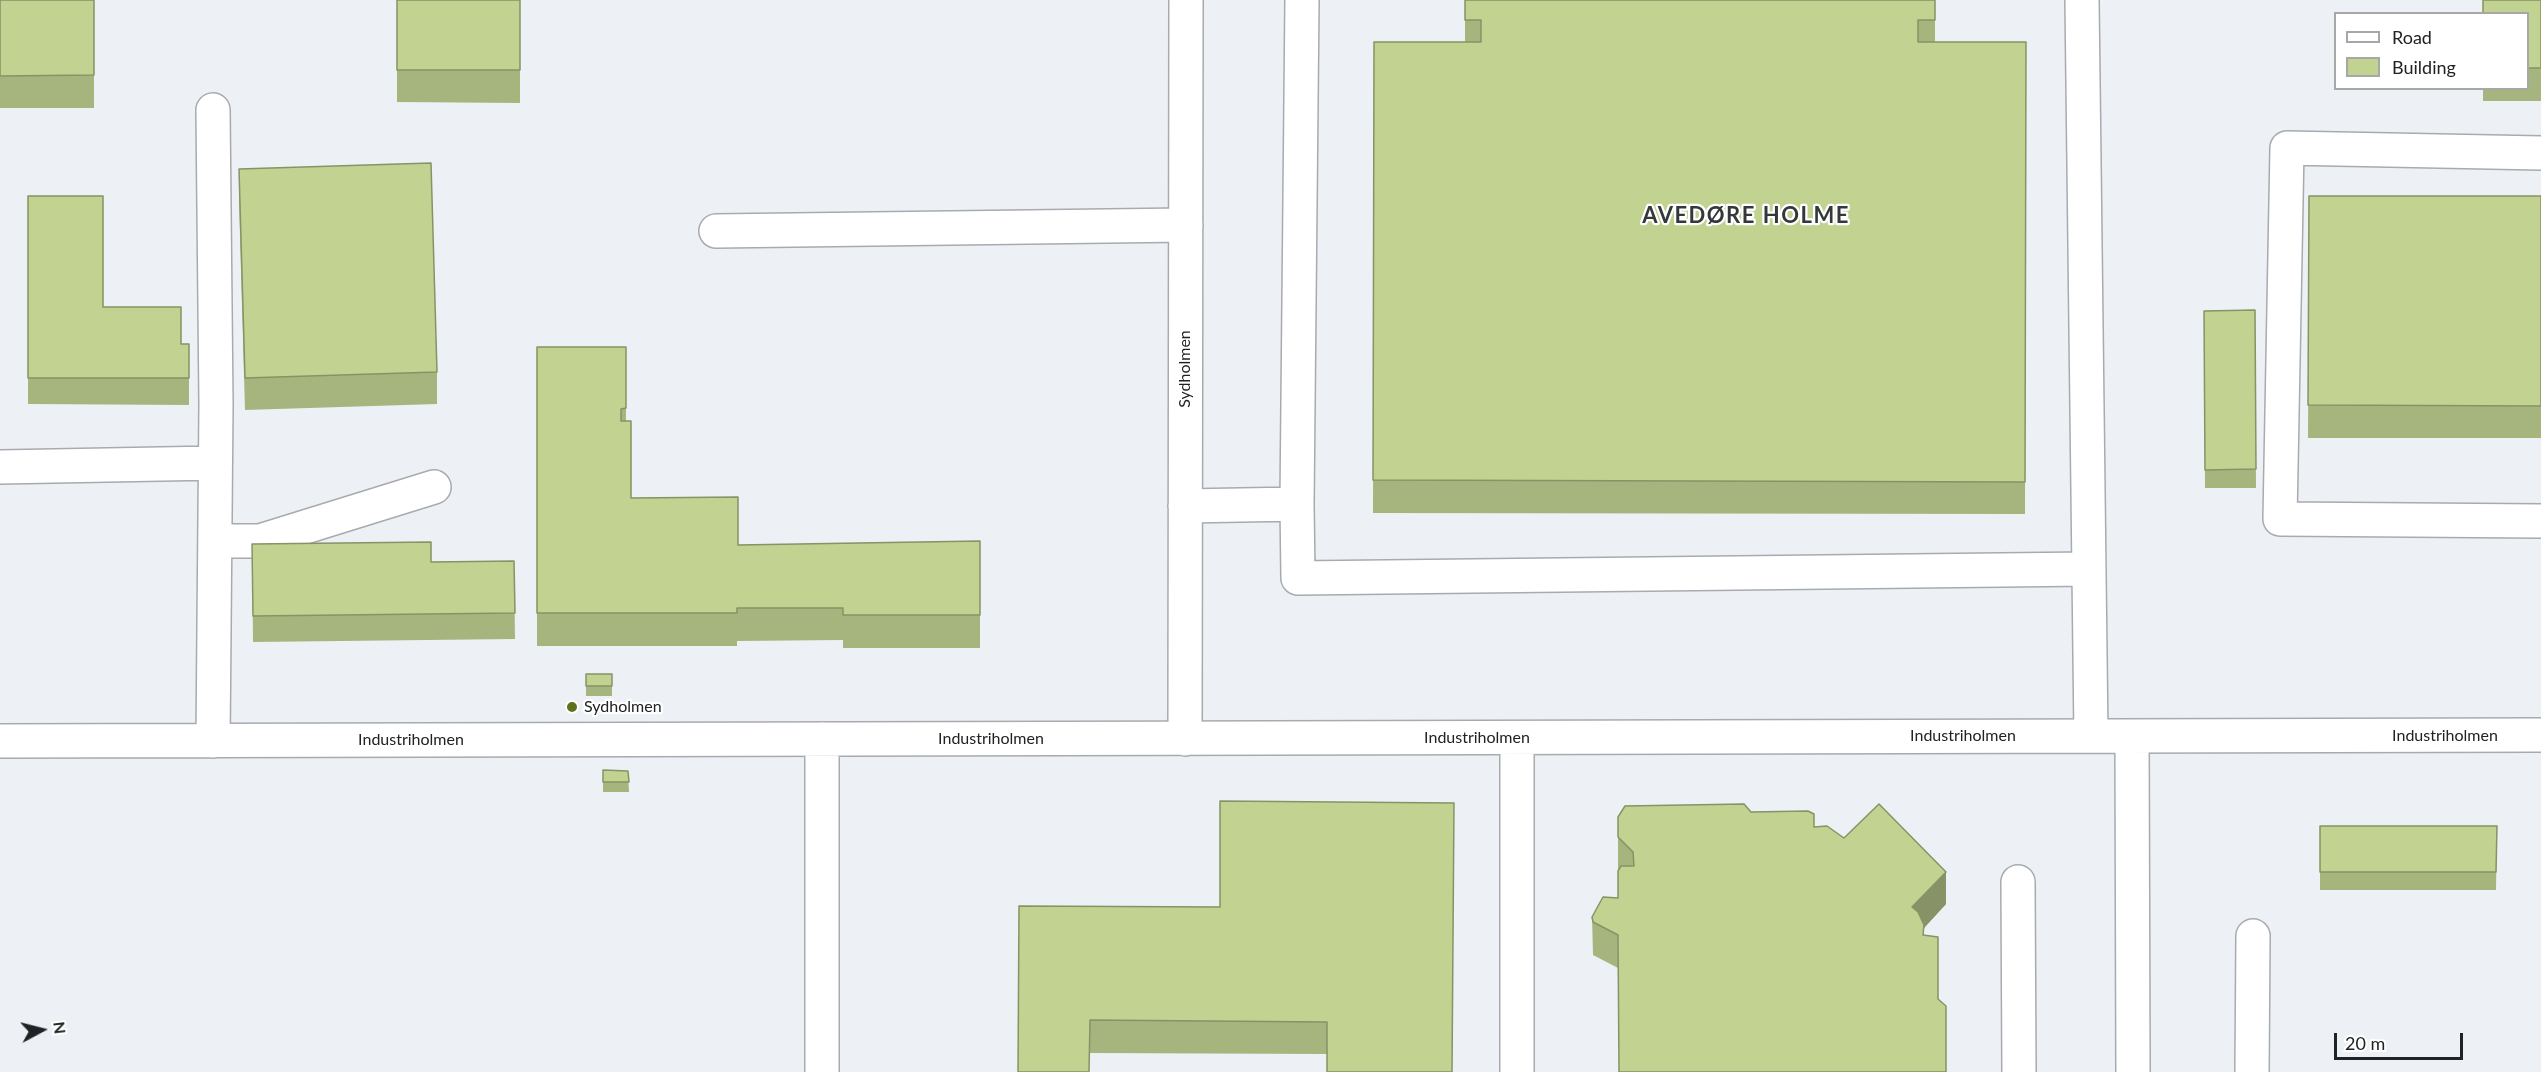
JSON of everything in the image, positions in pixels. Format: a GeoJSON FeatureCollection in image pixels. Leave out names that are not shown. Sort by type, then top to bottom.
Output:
{"type":"FeatureCollection","features":[{"type":"Feature","properties":{"kind":"street","name":"Sydholmen"},"geometry":{"type":"LineString","coordinates":[[1185,738],[1186,0]]}},
{"type":"Feature","properties":{"kind":"street"},"geometry":{"type":"LineString","coordinates":[[1302,0],[1298,578],[2089,569]]}},
{"type":"Feature","properties":{"kind":"street"},"geometry":{"type":"LineString","coordinates":[[2082,0],[2091,736]]}},
{"type":"Feature","properties":{"kind":"street"},"geometry":{"type":"LineString","coordinates":[[213,110],[215,463],[213,741]]}},
{"type":"Feature","properties":{"kind":"street"},"geometry":{"type":"LineString","coordinates":[[2541,153],[2287,148],[2280,519],[2541,521]]}},
{"type":"Feature","properties":{"kind":"street"},"geometry":{"type":"LineString","coordinates":[[716,231],[1186,225]]}},
{"type":"Feature","properties":{"kind":"street"},"geometry":{"type":"LineString","coordinates":[[0,467],[215,463]]}},
{"type":"Feature","properties":{"kind":"street"},"geometry":{"type":"LineString","coordinates":[[215,541],[260,541],[434,487]]}},
{"type":"Feature","properties":{"kind":"street"},"geometry":{"type":"LineString","coordinates":[[1185,506],[1297,504]]}},
{"type":"Feature","properties":{"kind":"street","name":"Industriholmen"},"geometry":{"type":"LineString","coordinates":[[0,741],[2541,735]]}},
{"type":"Feature","properties":{"kind":"street"},"geometry":{"type":"LineString","coordinates":[[2132,736],[2133,1072]]}},
{"type":"Feature","properties":{"kind":"street"},"geometry":{"type":"LineString","coordinates":[[1517,738],[1517,1072]]}},
{"type":"Feature","properties":{"kind":"street"},"geometry":{"type":"LineString","coordinates":[[822,740],[822,1072]]}},
{"type":"Feature","properties":{"kind":"street"},"geometry":{"type":"LineString","coordinates":[[2018,882],[2019,1072]]}},
{"type":"Feature","properties":{"kind":"street"},"geometry":{"type":"LineString","coordinates":[[2252,1072],[2253,936]]}},
{"type":"Feature","properties":{"kind":"building"},"geometry":{"type":"Polygon","coordinates":[[[0,0],[94,0],[94,75],[0,76],[0,0]]]}},
{"type":"Feature","properties":{"kind":"building"},"geometry":{"type":"Polygon","coordinates":[[[397,0],[520,0],[520,70],[397,70],[397,0]]]}},
{"type":"Feature","properties":{"kind":"building"},"geometry":{"type":"Polygon","coordinates":[[[1465,0],[1935,0],[1935,20],[1918,20],[1918,42],[2026,42],[2025,482],[1373,480],[1374,42],[1481,42],[1481,20],[1465,20],[1465,0]]]}},
{"type":"Feature","properties":{"kind":"building"},"geometry":{"type":"Polygon","coordinates":[[[2483,0],[2541,0],[2541,68],[2529,68],[2529,12],[2483,12],[2483,0]]]}},
{"type":"Feature","properties":{"kind":"building"},"geometry":{"type":"Polygon","coordinates":[[[431,163],[437,372],[245,378],[239,169],[431,163]]]}},
{"type":"Feature","properties":{"kind":"building"},"geometry":{"type":"Polygon","coordinates":[[[28,196],[103,196],[103,307],[181,307],[181,344],[189,344],[189,378],[28,378],[28,196]]]}},
{"type":"Feature","properties":{"kind":"building"},"geometry":{"type":"Polygon","coordinates":[[[2309,196],[2541,196],[2541,406],[2308,405],[2309,196]]]}},
{"type":"Feature","properties":{"kind":"building"},"geometry":{"type":"Polygon","coordinates":[[[2255,310],[2256,469],[2205,470],[2204,311],[2255,310]]]}},
{"type":"Feature","properties":{"kind":"building"},"geometry":{"type":"Polygon","coordinates":[[[537,347],[626,347],[626,408],[621,409],[621,421],[631,421],[631,498],[738,497],[738,545],[980,541],[980,615],[843,615],[843,608],[737,608],[737,613],[537,613],[537,347]]]}},
{"type":"Feature","properties":{"kind":"building"},"geometry":{"type":"Polygon","coordinates":[[[431,542],[431,562],[514,561],[515,613],[253,616],[252,544],[431,542]]]}},
{"type":"Feature","properties":{"kind":"building"},"geometry":{"type":"Polygon","coordinates":[[[586,674],[612,674],[612,686],[586,686],[586,674]]]}},
{"type":"Feature","properties":{"kind":"building"},"geometry":{"type":"Polygon","coordinates":[[[603,770],[628,771],[629,782],[603,782],[603,770]]]}},
{"type":"Feature","properties":{"kind":"building"},"geometry":{"type":"Polygon","coordinates":[[[1220,801],[1454,803],[1452,1072],[1327,1072],[1327,1022],[1090,1020],[1089,1072],[1018,1072],[1019,906],[1220,907],[1220,801]]]}},
{"type":"Feature","properties":{"kind":"building"},"geometry":{"type":"Polygon","coordinates":[[[1744,804],[1751,812],[1808,811],[1814,814],[1814,827],[1827,826],[1844,838],[1879,804],[1946,872],[1912,907],[1918,912],[1924,925],[1923,935],[1938,937],[1938,999],[1946,1006],[1946,1072],[1619,1072],[1618,935],[1593,922],[1592,917],[1603,897],[1618,898],[1618,871],[1621,866],[1634,866],[1633,852],[1618,837],[1618,817],[1625,806],[1744,804]]]}},
{"type":"Feature","properties":{"kind":"building"},"geometry":{"type":"Polygon","coordinates":[[[2320,826],[2497,826],[2496,872],[2320,872],[2320,826]]]}},
{"type":"Feature","properties":{"kind":"place","name":"Sydholmen"},"geometry":{"type":"Point","coordinates":[572,707]}},
{"type":"Feature","properties":{"kind":"district","name":"AVEDØRE HOLME"},"geometry":{"type":"Point","coordinates":[1746,216]}}]}
